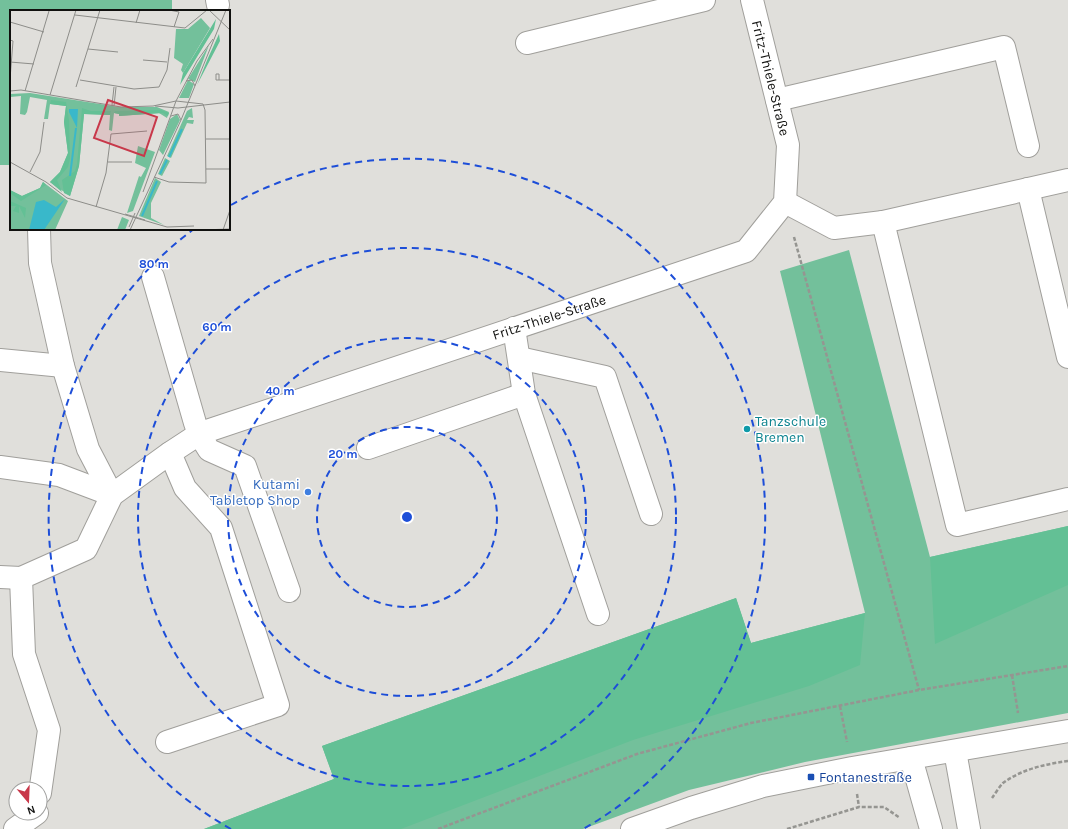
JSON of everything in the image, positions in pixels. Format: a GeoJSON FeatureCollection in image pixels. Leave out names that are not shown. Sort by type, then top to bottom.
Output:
{"type":"FeatureCollection","features":[{"type":"Feature","properties":{"kind":"street"},"geometry":{"type":"LineString","coordinates":[[527,43],[704,0]]}},
{"type":"Feature","properties":{"kind":"street","name":"Fritz-Thiele-Straße"},"geometry":{"type":"LineString","coordinates":[[112,495],[199,434],[746,251],[785,202],[788,145],[752,0]]}},
{"type":"Feature","properties":{"kind":"street"},"geometry":{"type":"LineString","coordinates":[[777,100],[1004,47],[1028,146]]}},
{"type":"Feature","properties":{"kind":"street"},"geometry":{"type":"LineString","coordinates":[[785,202],[834,228],[883,222],[1068,180]]}},
{"type":"Feature","properties":{"kind":"street"},"geometry":{"type":"LineString","coordinates":[[1028,189],[1068,357]]}},
{"type":"Feature","properties":{"kind":"street"},"geometry":{"type":"LineString","coordinates":[[883,222],[956,525],[1068,499]]}},
{"type":"Feature","properties":{"kind":"street"},"geometry":{"type":"LineString","coordinates":[[39,230],[40,263],[63,366],[88,449],[112,495]]}},
{"type":"Feature","properties":{"kind":"street"},"geometry":{"type":"LineString","coordinates":[[153,277],[199,434],[209,450],[246,466],[289,591]]}},
{"type":"Feature","properties":{"kind":"street"},"geometry":{"type":"LineString","coordinates":[[514,328],[524,394],[598,614]]}},
{"type":"Feature","properties":{"kind":"street"},"geometry":{"type":"LineString","coordinates":[[519,358],[605,377],[651,514]]}},
{"type":"Feature","properties":{"kind":"street"},"geometry":{"type":"LineString","coordinates":[[0,360],[63,366]]}},
{"type":"Feature","properties":{"kind":"street"},"geometry":{"type":"LineString","coordinates":[[368,448],[524,394]]}},
{"type":"Feature","properties":{"kind":"street"},"geometry":{"type":"LineString","coordinates":[[167,742],[278,704],[221,528],[186,488],[170,453]]}},
{"type":"Feature","properties":{"kind":"street"},"geometry":{"type":"LineString","coordinates":[[0,467],[60,475],[112,495]]}},
{"type":"Feature","properties":{"kind":"street"},"geometry":{"type":"LineString","coordinates":[[42,781],[49,730],[24,654],[10,577],[86,548],[112,495]]}},
{"type":"Feature","properties":{"kind":"street"},"geometry":{"type":"LineString","coordinates":[[632,829],[691,808],[763,786],[852,768],[1068,731]]}},
{"type":"Feature","properties":{"kind":"street"},"geometry":{"type":"LineString","coordinates":[[954,751],[969,829]]}},
{"type":"Feature","properties":{"kind":"street"},"geometry":{"type":"LineString","coordinates":[[911,758],[930,829]]}},
{"type":"Feature","properties":{"kind":"street"},"geometry":{"type":"LineString","coordinates":[[15,829],[26,821]]}},
{"type":"Feature","properties":{"kind":"path"},"geometry":{"type":"LineString","coordinates":[[785,202],[919,690]]}},
{"type":"Feature","properties":{"kind":"path"},"geometry":{"type":"LineString","coordinates":[[438,829],[637,754],[751,723],[919,690],[1068,666]]}},
{"type":"Feature","properties":{"kind":"green space"},"geometry":{"type":"Polygon","coordinates":[[[0,0],[172,0],[172,10],[10,10],[10,165],[0,165],[0,0]]]}},
{"type":"Feature","properties":{"kind":"green space"},"geometry":{"type":"Polygon","coordinates":[[[849,250],[930,557],[1068,526],[1068,713],[805,762],[689,790],[583,829],[204,829],[334,779],[322,746],[736,598],[751,643],[865,613],[780,271],[849,250]]]}},
{"type":"Feature","properties":{"kind":"green space"},"geometry":{"type":"Polygon","coordinates":[[[1068,526],[1068,585],[935,644],[930,557],[1068,526]]]}},
{"type":"Feature","properties":{"kind":"green space"},"geometry":{"type":"Polygon","coordinates":[[[736,598],[751,643],[865,613],[860,665],[809,686],[633,740],[401,829],[204,829],[334,779],[322,746],[736,598]]]}},
{"type":"Feature","properties":{"kind":"place","name":"Tanzschule Bremen"},"geometry":{"type":"Point","coordinates":[747,429]}},
{"type":"Feature","properties":{"kind":"place","name":"Kutami Tabletop Shop"},"geometry":{"type":"Point","coordinates":[308,492]}},
{"type":"Feature","properties":{"kind":"place","name":"Fontanestraße"},"geometry":{"type":"Point","coordinates":[811,777]}}]}
